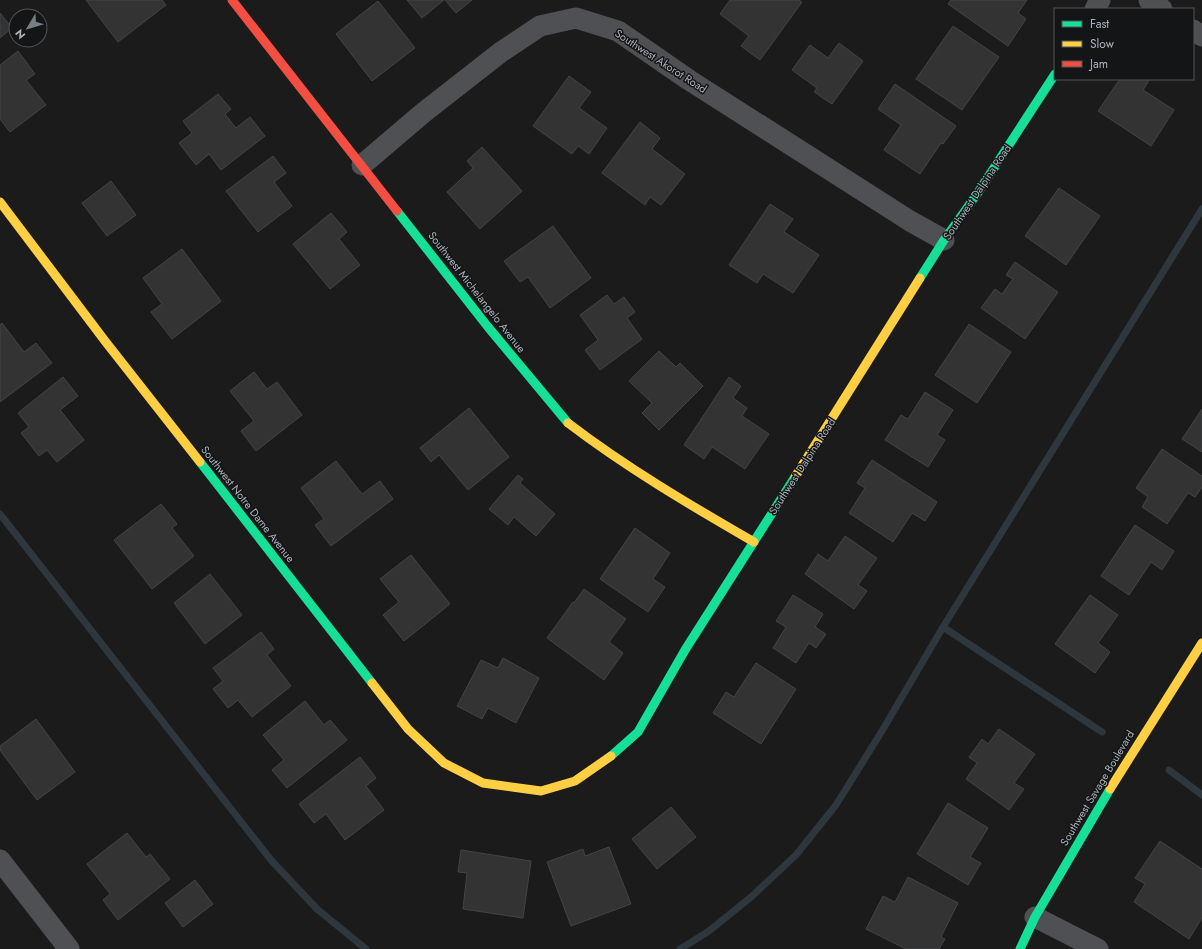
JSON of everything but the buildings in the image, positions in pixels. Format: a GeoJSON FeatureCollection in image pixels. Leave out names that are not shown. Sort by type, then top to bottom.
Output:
{"type":"FeatureCollection","features":[{"type":"Feature","properties":{"kind":"street","name":"Southwest Michelangelo Avenue"},"geometry":{"type":"LineString","coordinates":[[232,0],[488,327],[568,423],[602,449],[702,512],[754,542]]}},
{"type":"Feature","properties":{"kind":"street"},"geometry":{"type":"LineString","coordinates":[[1149,0],[1161,8]]}},
{"type":"Feature","properties":{"kind":"street","name":"Southwest Akorot Road"},"geometry":{"type":"LineString","coordinates":[[362,165],[423,113],[501,52],[540,26],[576,18],[618,31],[689,80],[910,221],[944,240]]}},
{"type":"Feature","properties":{"kind":"street","name":"Southwest Dalpina Road"},"geometry":{"type":"LineString","coordinates":[[504,786],[541,791],[574,781],[608,759],[638,732],[685,650],[881,343],[944,240],[977,194],[1054,76]]}},
{"type":"Feature","properties":{"kind":"street","name":"Southwest Notre Dame Avenue"},"geometry":{"type":"LineString","coordinates":[[0,202],[105,341],[408,729],[444,763],[483,783],[504,786]]}},
{"type":"Feature","properties":{"kind":"street","name":"Southwest Savage Boulevard"},"geometry":{"type":"LineString","coordinates":[[1020,949],[1034,917],[1098,807],[1202,643]]}},
{"type":"Feature","properties":{"kind":"street"},"geometry":{"type":"LineString","coordinates":[[0,860],[68,949]]}},
{"type":"Feature","properties":{"kind":"street"},"geometry":{"type":"LineString","coordinates":[[1034,917],[1098,949]]}},
{"type":"Feature","properties":{"kind":"waterway"},"geometry":{"type":"LineString","coordinates":[[680,949],[709,931],[751,897],[796,855],[836,805],[882,731],[943,627],[1202,209]]}},
{"type":"Feature","properties":{"kind":"waterway"},"geometry":{"type":"LineString","coordinates":[[0,514],[271,860],[317,909],[366,949]]}},
{"type":"Feature","properties":{"kind":"waterway"},"geometry":{"type":"LineString","coordinates":[[943,627],[1102,732]]}},
{"type":"Feature","properties":{"kind":"waterway"},"geometry":{"type":"LineString","coordinates":[[1169,770],[1202,795]]}},
{"type":"Feature","properties":{"kind":"traffic: fast"},"geometry":{"type":"LineString","coordinates":[[920,278],[1054,76]]}},
{"type":"Feature","properties":{"kind":"traffic: fast"},"geometry":{"type":"LineString","coordinates":[[397,211],[488,327],[568,423]]}},
{"type":"Feature","properties":{"kind":"traffic: fast"},"geometry":{"type":"LineString","coordinates":[[200,462],[372,683]]}},
{"type":"Feature","properties":{"kind":"traffic: fast"},"geometry":{"type":"LineString","coordinates":[[611,756],[638,732],[685,650],[795,477]]}},
{"type":"Feature","properties":{"kind":"traffic: fast"},"geometry":{"type":"LineString","coordinates":[[1020,949],[1035,917],[1110,789]]}},
{"type":"Feature","properties":{"kind":"traffic: slow"},"geometry":{"type":"LineString","coordinates":[[0,202],[105,341],[200,462]]}},
{"type":"Feature","properties":{"kind":"traffic: slow"},"geometry":{"type":"LineString","coordinates":[[795,477],[920,278]]}},
{"type":"Feature","properties":{"kind":"traffic: slow"},"geometry":{"type":"LineString","coordinates":[[568,423],[590,440],[636,471],[754,542]]}},
{"type":"Feature","properties":{"kind":"traffic: slow"},"geometry":{"type":"LineString","coordinates":[[1110,789],[1202,643]]}},
{"type":"Feature","properties":{"kind":"traffic: slow"},"geometry":{"type":"LineString","coordinates":[[372,683],[408,729],[444,763],[483,783],[541,791],[575,781],[611,756]]}},
{"type":"Feature","properties":{"kind":"traffic: jam"},"geometry":{"type":"LineString","coordinates":[[232,0],[397,211]]}}]}
